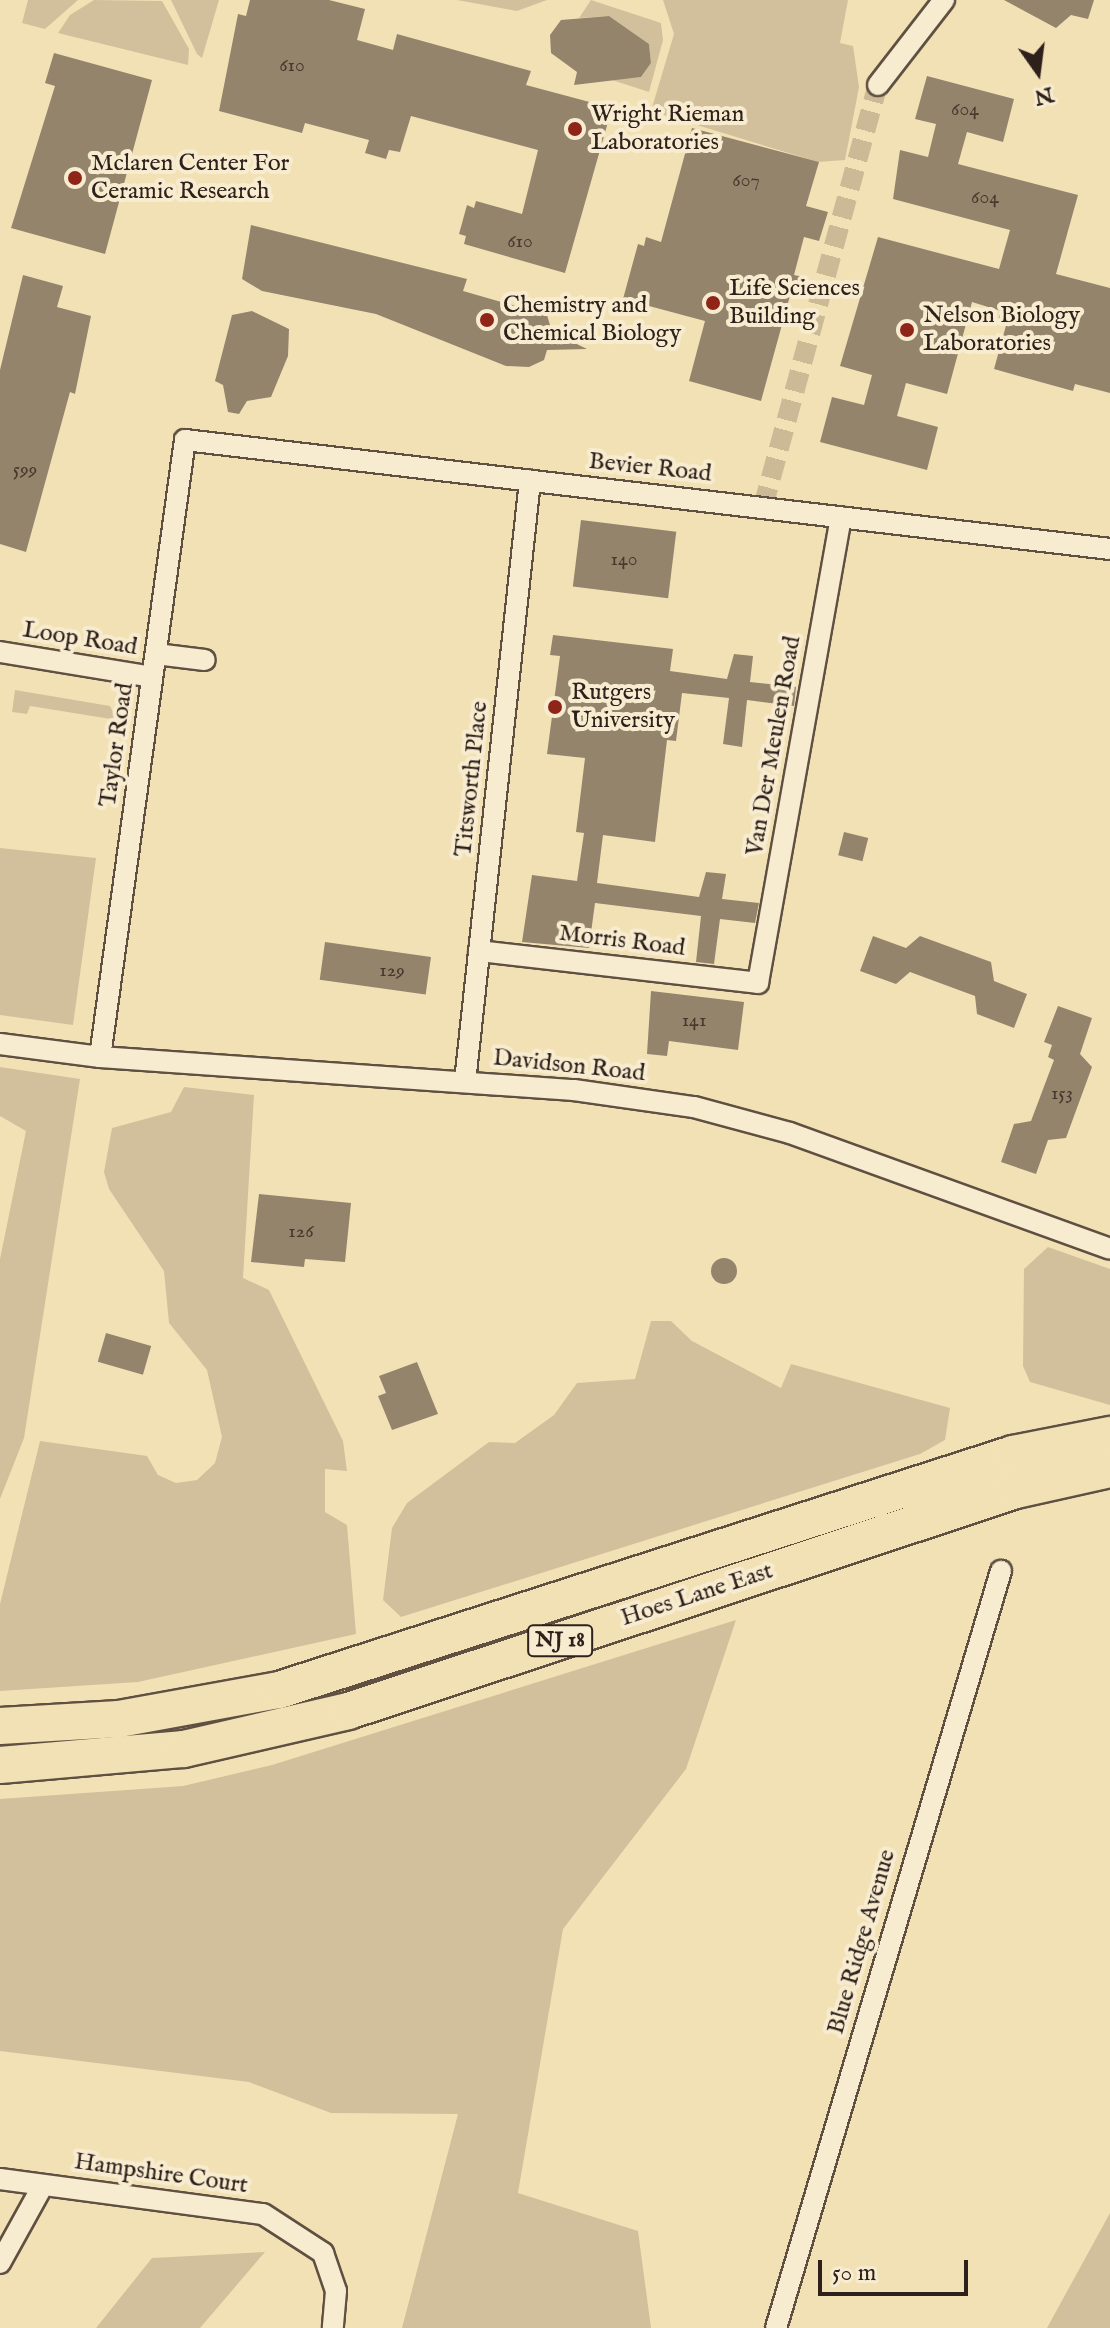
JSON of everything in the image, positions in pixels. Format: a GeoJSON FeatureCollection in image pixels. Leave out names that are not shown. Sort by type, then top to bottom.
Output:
{"type":"FeatureCollection","features":[{"type":"Feature","properties":{"kind":"highway","name":"Hoes Lane East"},"geometry":{"type":"LineString","coordinates":[[0,1726],[119,1719],[279,1690],[1013,1454],[1110,1435]]}},
{"type":"Feature","properties":{"kind":"highway","name":"Hoes Lane East"},"geometry":{"type":"LineString","coordinates":[[0,1765],[184,1749],[348,1711],[1016,1490],[1110,1469]]}},
{"type":"Feature","properties":{"kind":"street"},"geometry":{"type":"LineString","coordinates":[[878,85],[944,0]]}},
{"type":"Feature","properties":{"kind":"street","name":"Bevier Road"},"geometry":{"type":"LineString","coordinates":[[185,440],[1110,549]]}},
{"type":"Feature","properties":{"kind":"street","name":"Taylor Road"},"geometry":{"type":"LineString","coordinates":[[100,1057],[185,440]]}},
{"type":"Feature","properties":{"kind":"street","name":"Titsworth Place"},"geometry":{"type":"LineString","coordinates":[[465,1082],[530,481]]}},
{"type":"Feature","properties":{"kind":"street","name":"Van Der Meulen Road"},"geometry":{"type":"LineString","coordinates":[[758,983],[841,517]]}},
{"type":"Feature","properties":{"kind":"street","name":"Loop Road"},"geometry":{"type":"LineString","coordinates":[[0,652],[152,677]]}},
{"type":"Feature","properties":{"kind":"street"},"geometry":{"type":"LineString","coordinates":[[156,654],[205,660]]}},
{"type":"Feature","properties":{"kind":"street","name":"Morris Road"},"geometry":{"type":"LineString","coordinates":[[479,951],[758,983]]}},
{"type":"Feature","properties":{"kind":"street","name":"Davidson Road"},"geometry":{"type":"LineString","coordinates":[[0,1044],[100,1057],[465,1082],[694,1107],[790,1133],[1110,1249]]}},
{"type":"Feature","properties":{"kind":"street","name":"Blue Ridge Avenue"},"geometry":{"type":"LineString","coordinates":[[776,2328],[1001,1571]]}},
{"type":"Feature","properties":{"kind":"street","name":"Hampshire Court"},"geometry":{"type":"LineString","coordinates":[[0,2179],[263,2214],[323,2253],[336,2291],[333,2328]]}},
{"type":"Feature","properties":{"kind":"street"},"geometry":{"type":"LineString","coordinates":[[0,2263],[43,2185]]}},
{"type":"Feature","properties":{"kind":"shaded area"},"geometry":{"type":"Polygon","coordinates":[[[28,0],[78,0],[45,29],[22,23],[28,0]]]}},
{"type":"Feature","properties":{"kind":"shaded area"},"geometry":{"type":"Polygon","coordinates":[[[94,0],[162,1],[189,49],[188,65],[58,33],[70,15],[94,0]]]}},
{"type":"Feature","properties":{"kind":"shaded area"},"geometry":{"type":"Polygon","coordinates":[[[171,0],[219,0],[202,58],[197,54],[171,0]]]}},
{"type":"Feature","properties":{"kind":"shaded area"},"geometry":{"type":"Polygon","coordinates":[[[457,0],[547,0],[517,11],[457,0]]]}},
{"type":"Feature","properties":{"kind":"shaded area"},"geometry":{"type":"Polygon","coordinates":[[[591,0],[661,23],[663,40],[649,92],[612,80],[641,77],[651,63],[649,44],[609,16],[579,18],[591,0]]]}},
{"type":"Feature","properties":{"kind":"shaded area"},"geometry":{"type":"Polygon","coordinates":[[[663,0],[848,0],[840,43],[853,46],[859,87],[845,160],[818,162],[651,111],[674,34],[663,0]]]}},
{"type":"Feature","properties":{"kind":"shaded area"},"geometry":{"type":"Polygon","coordinates":[[[15,690],[110,706],[117,720],[30,706],[27,714],[12,712],[15,690]]]}},
{"type":"Feature","properties":{"kind":"shaded area"},"geometry":{"type":"Polygon","coordinates":[[[0,848],[96,858],[73,1025],[0,1015],[0,848]]]}},
{"type":"Feature","properties":{"kind":"shaded area"},"geometry":{"type":"Polygon","coordinates":[[[0,1067],[80,1079],[24,1438],[0,1499],[0,1259],[26,1131],[0,1116],[0,1067]]]}},
{"type":"Feature","properties":{"kind":"shaded area"},"geometry":{"type":"Polygon","coordinates":[[[184,1087],[254,1095],[243,1278],[269,1290],[343,1441],[347,1471],[325,1469],[325,1512],[347,1525],[356,1634],[138,1682],[0,1691],[0,1604],[40,1441],[147,1456],[158,1475],[176,1483],[197,1480],[215,1463],[222,1437],[207,1370],[169,1323],[164,1271],[109,1189],[104,1172],[112,1128],[171,1112],[184,1087]]]}},
{"type":"Feature","properties":{"kind":"shaded area"},"geometry":{"type":"Polygon","coordinates":[[[1048,1247],[1110,1269],[1110,1405],[1030,1382],[1023,1366],[1024,1269],[1048,1247]]]}},
{"type":"Feature","properties":{"kind":"shaded area"},"geometry":{"type":"Polygon","coordinates":[[[651,1321],[671,1321],[692,1341],[781,1388],[791,1364],[950,1408],[945,1440],[920,1454],[401,1617],[383,1600],[392,1528],[407,1503],[489,1442],[515,1443],[554,1415],[577,1383],[635,1379],[651,1321]]]}},
{"type":"Feature","properties":{"kind":"shaded area"},"geometry":{"type":"Polygon","coordinates":[[[736,1620],[686,1769],[563,1929],[518,2193],[638,2231],[651,2328],[402,2328],[458,2114],[331,2113],[249,2082],[0,2051],[0,1799],[183,1786],[272,1765],[736,1620]]]}},
{"type":"Feature","properties":{"kind":"shaded area"},"geometry":{"type":"Polygon","coordinates":[[[1110,2213],[1110,2328],[1047,2328],[1110,2213]]]}},
{"type":"Feature","properties":{"kind":"shaded area"},"geometry":{"type":"Polygon","coordinates":[[[265,2252],[200,2328],[96,2328],[152,2258],[265,2252]]]}},
{"type":"Feature","properties":{"kind":"building"},"geometry":{"type":"Polygon","coordinates":[[[250,0],[329,0],[365,9],[357,40],[393,50],[397,34],[531,71],[526,85],[612,108],[565,273],[464,244],[466,236],[459,234],[467,205],[474,208],[476,201],[522,214],[538,150],[411,116],[400,152],[389,150],[386,159],[365,153],[369,140],[305,123],[302,133],[219,111],[238,14],[246,16],[250,0]]]}},
{"type":"Feature","properties":{"kind":"building"},"geometry":{"type":"Polygon","coordinates":[[[1004,0],[1094,0],[1088,19],[1071,15],[1056,28],[1004,0]]]}},
{"type":"Feature","properties":{"kind":"building"},"geometry":{"type":"Polygon","coordinates":[[[609,16],[649,44],[651,63],[641,77],[574,85],[577,72],[551,53],[550,35],[561,20],[609,16]]]}},
{"type":"Feature","properties":{"kind":"building","name":"Mclaren Center For Ceramic Research"},"geometry":{"type":"Polygon","coordinates":[[[54,53],[152,80],[105,254],[11,228],[55,86],[45,83],[54,53]]]}},
{"type":"Feature","properties":{"kind":"building"},"geometry":{"type":"Polygon","coordinates":[[[927,76],[1014,99],[1003,142],[967,132],[958,164],[1078,195],[1056,274],[1110,288],[1110,393],[1075,384],[1073,391],[994,369],[1007,322],[998,320],[1001,311],[972,302],[947,394],[906,383],[897,416],[938,427],[927,470],[820,442],[832,397],[864,405],[872,375],[840,366],[878,237],[999,269],[1010,230],[893,199],[900,150],[928,157],[936,124],[915,119],[927,76]]]}},
{"type":"Feature","properties":{"kind":"building","name":"Life Sciences Building"},"geometry":{"type":"Polygon","coordinates":[[[692,128],[819,162],[806,206],[828,212],[819,241],[804,237],[794,275],[803,277],[799,294],[791,292],[761,401],[689,381],[705,321],[623,299],[638,244],[644,246],[646,237],[661,242],[692,128]]]}},
{"type":"Feature","properties":{"kind":"building","name":"Chemistry and Chemical Biology"},"geometry":{"type":"Polygon","coordinates":[[[251,225],[467,279],[463,291],[547,315],[552,332],[587,349],[547,350],[544,360],[529,367],[506,366],[376,314],[262,291],[242,279],[251,225]]]}},
{"type":"Feature","properties":{"kind":"building"},"geometry":{"type":"Polygon","coordinates":[[[23,275],[63,286],[57,307],[91,316],[75,394],[70,392],[26,552],[0,544],[0,370],[23,275]]]}},
{"type":"Feature","properties":{"kind":"building"},"geometry":{"type":"Polygon","coordinates":[[[252,311],[289,329],[288,356],[271,397],[247,401],[239,414],[228,412],[223,385],[215,381],[232,315],[252,311]]]}},
{"type":"Feature","properties":{"kind":"building"},"geometry":{"type":"Polygon","coordinates":[[[581,520],[676,532],[668,598],[573,587],[581,520]]]}},
{"type":"Feature","properties":{"kind":"building"},"geometry":{"type":"Polygon","coordinates":[[[553,635],[673,649],[670,671],[727,679],[734,654],[753,656],[750,682],[796,687],[794,706],[747,700],[742,747],[723,744],[729,698],[682,693],[676,741],[667,740],[655,842],[603,835],[597,883],[699,897],[706,872],[726,874],[722,899],[759,903],[755,923],[720,919],[714,964],[696,962],[701,916],[595,903],[589,948],[522,942],[532,875],[577,881],[584,833],[576,832],[585,758],[547,754],[560,656],[550,655],[553,635]]]}},
{"type":"Feature","properties":{"kind":"building"},"geometry":{"type":"Polygon","coordinates":[[[844,832],[868,838],[862,861],[838,855],[844,832]]]}},
{"type":"Feature","properties":{"kind":"building"},"geometry":{"type":"Polygon","coordinates":[[[873,936],[906,948],[920,936],[991,962],[994,981],[1027,994],[1014,1028],[977,1014],[975,996],[910,972],[896,984],[860,971],[873,936]]]}},
{"type":"Feature","properties":{"kind":"building"},"geometry":{"type":"Polygon","coordinates":[[[325,942],[431,957],[426,995],[320,980],[325,942]]]}},
{"type":"Feature","properties":{"kind":"building"},"geometry":{"type":"Polygon","coordinates":[[[651,991],[744,1002],[738,1050],[669,1041],[667,1056],[647,1054],[651,991]]]}},
{"type":"Feature","properties":{"kind":"building"},"geometry":{"type":"Polygon","coordinates":[[[1058,1006],[1092,1018],[1080,1054],[1092,1067],[1066,1138],[1048,1140],[1036,1174],[1001,1162],[1014,1124],[1031,1121],[1054,1060],[1048,1057],[1052,1045],[1044,1042],[1058,1006]]]}},
{"type":"Feature","properties":{"kind":"building"},"geometry":{"type":"Polygon","coordinates":[[[259,1194],[351,1203],[345,1262],[305,1259],[304,1267],[251,1262],[259,1194]]]}},
{"type":"Feature","properties":{"kind":"building"},"geometry":{"type":"Polygon","coordinates":[[[724,1258],[733,1262],[737,1271],[733,1280],[724,1284],[715,1280],[711,1271],[715,1262],[724,1258]]]}},
{"type":"Feature","properties":{"kind":"building"},"geometry":{"type":"Polygon","coordinates":[[[106,1333],[151,1346],[143,1375],[98,1362],[106,1333]]]}},
{"type":"Feature","properties":{"kind":"building"},"geometry":{"type":"Polygon","coordinates":[[[417,1362],[438,1414],[392,1430],[378,1396],[386,1393],[379,1376],[417,1362]]]}},
{"type":"Feature","properties":{"kind":"tunnel"},"geometry":{"type":"LineString","coordinates":[[763,507],[878,85]]}},
{"type":"Feature","properties":{"kind":"place","name":"Wright Rieman Laboratories"},"geometry":{"type":"Point","coordinates":[575,129]}},
{"type":"Feature","properties":{"kind":"place","name":"Mclaren Center For Ceramic Research"},"geometry":{"type":"Point","coordinates":[75,178]}},
{"type":"Feature","properties":{"kind":"place","name":"Life Sciences Building"},"geometry":{"type":"Point","coordinates":[713,303]}},
{"type":"Feature","properties":{"kind":"place","name":"Chemistry and Chemical Biology"},"geometry":{"type":"Point","coordinates":[487,320]}},
{"type":"Feature","properties":{"kind":"place","name":"Nelson Biology Laboratories"},"geometry":{"type":"Point","coordinates":[907,330]}},
{"type":"Feature","properties":{"kind":"place","name":"Rutgers University"},"geometry":{"type":"Point","coordinates":[555,707]}}]}
